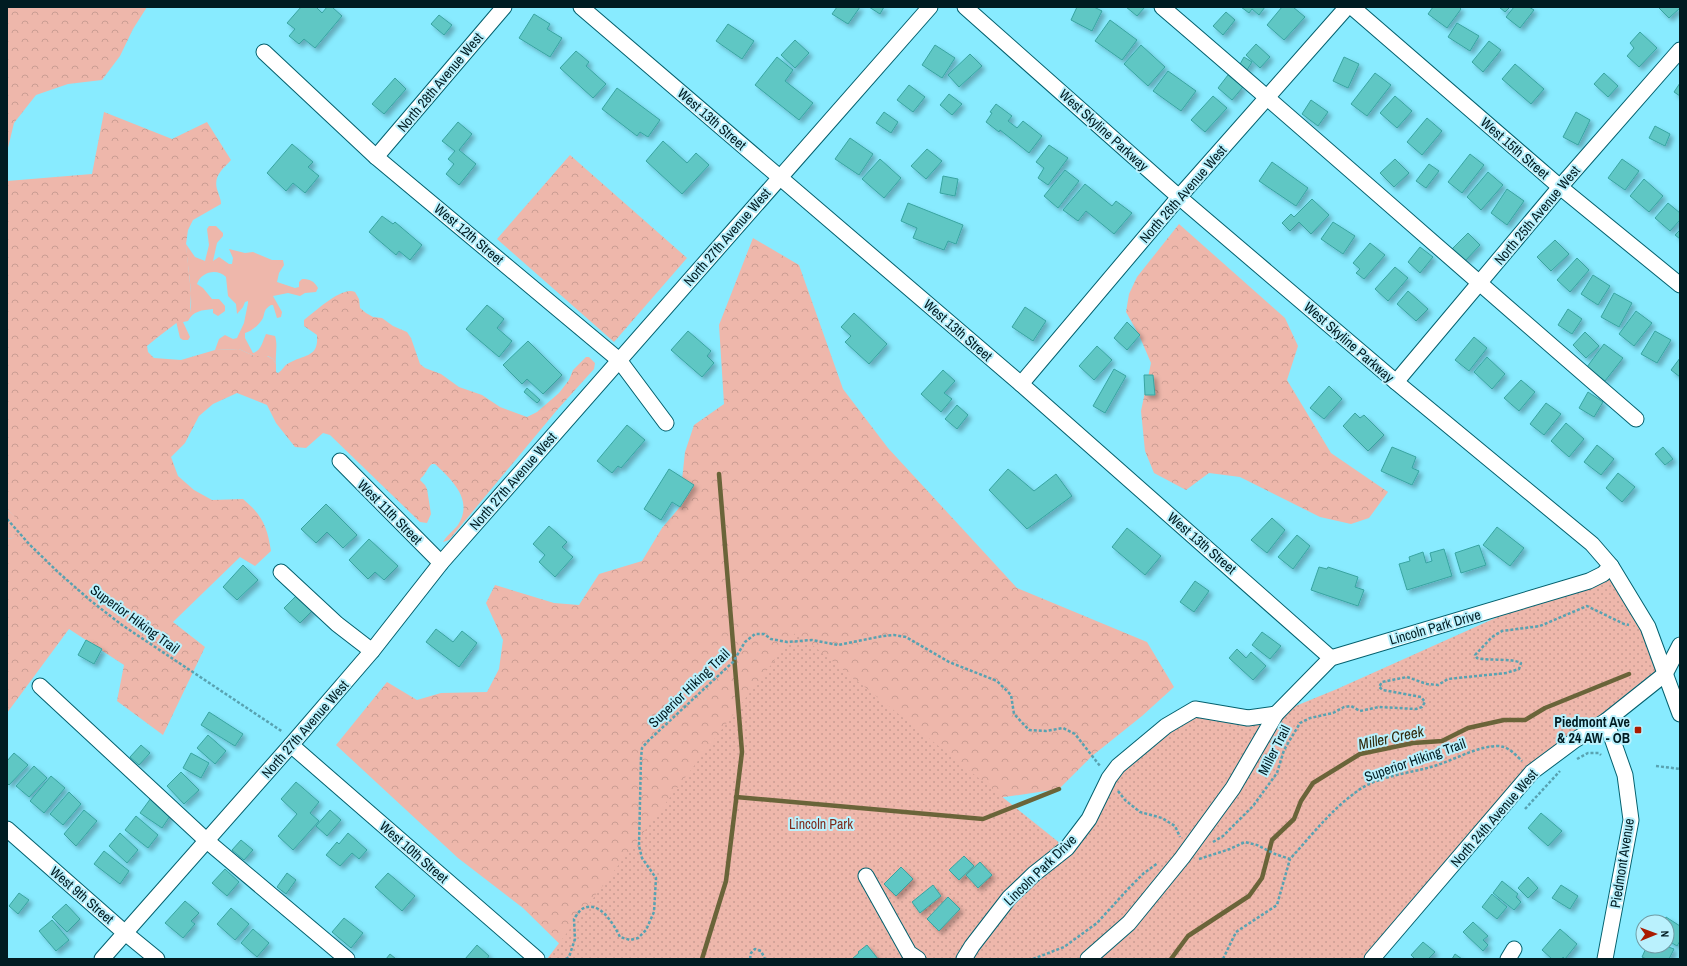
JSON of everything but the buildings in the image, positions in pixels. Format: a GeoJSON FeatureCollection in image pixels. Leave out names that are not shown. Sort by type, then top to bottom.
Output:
{"type":"FeatureCollection","features":[{"type":"Feature","properties":{"kind":"street","name":"North 28th Avenue West"},"geometry":{"type":"LineString","coordinates":[[376,157],[504,7]]}},
{"type":"Feature","properties":{"kind":"street","name":"West 13th Street"},"geometry":{"type":"LineString","coordinates":[[581,7],[1021,384],[1331,658]]}},
{"type":"Feature","properties":{"kind":"street","name":"North 27th Avenue West"},"geometry":{"type":"LineString","coordinates":[[102,959],[124,932],[291,745],[372,651],[441,563],[930,7]]}},
{"type":"Feature","properties":{"kind":"street","name":"West Skyline Parkway"},"geometry":{"type":"LineString","coordinates":[[965,7],[1179,196],[1396,382],[1592,544],[1611,566],[1648,627],[1680,714]]}},
{"type":"Feature","properties":{"kind":"street"},"geometry":{"type":"LineString","coordinates":[[1162,7],[1636,419]]}},
{"type":"Feature","properties":{"kind":"street","name":"North 26th Avenue West"},"geometry":{"type":"LineString","coordinates":[[1021,384],[1179,196],[1268,98],[1347,7]]}},
{"type":"Feature","properties":{"kind":"street","name":"West 15th Street"},"geometry":{"type":"LineString","coordinates":[[1352,7],[1560,187],[1680,285]]}},
{"type":"Feature","properties":{"kind":"street","name":"North 25th Avenue West"},"geometry":{"type":"LineString","coordinates":[[1396,382],[1560,187],[1680,50]]}},
{"type":"Feature","properties":{"kind":"street","name":"West 12th Street"},"geometry":{"type":"LineString","coordinates":[[264,52],[376,157],[619,360],[666,423]]}},
{"type":"Feature","properties":{"kind":"street","name":"West 11th Street"},"geometry":{"type":"LineString","coordinates":[[340,461],[441,563]]}},
{"type":"Feature","properties":{"kind":"street","name":"Lincoln Park Drive"},"geometry":{"type":"LineString","coordinates":[[1088,959],[1129,923],[1182,858],[1233,788],[1276,714],[1331,658],[1590,581],[1603,574],[1611,566]]}},
{"type":"Feature","properties":{"kind":"street"},"geometry":{"type":"LineString","coordinates":[[280,572],[337,624],[372,651]]}},
{"type":"Feature","properties":{"kind":"street","name":"North 24th Avenue West"},"geometry":{"type":"LineString","coordinates":[[1372,959],[1532,772],[1575,740],[1606,721],[1665,674],[1680,645]]}},
{"type":"Feature","properties":{"kind":"street"},"geometry":{"type":"LineString","coordinates":[[40,686],[206,841],[347,959]]}},
{"type":"Feature","properties":{"kind":"street","name":"Lincoln Park Drive"},"geometry":{"type":"LineString","coordinates":[[964,959],[972,946],[1009,898],[1034,874],[1066,848],[1089,819],[1108,778],[1118,766],[1166,726],[1195,709],[1248,718],[1276,714]]}},
{"type":"Feature","properties":{"kind":"street","name":"Piedmont Avenue"},"geometry":{"type":"LineString","coordinates":[[1605,959],[1631,820],[1625,775],[1606,721]]}},
{"type":"Feature","properties":{"kind":"street","name":"West 10th Street"},"geometry":{"type":"LineString","coordinates":[[291,745],[531,957]]}},
{"type":"Feature","properties":{"kind":"street","name":"West 9th Street"},"geometry":{"type":"LineString","coordinates":[[7,829],[124,932],[157,959]]}},
{"type":"Feature","properties":{"kind":"street"},"geometry":{"type":"LineString","coordinates":[[866,876],[909,953],[918,959]]}},
{"type":"Feature","properties":{"kind":"path","name":"Superior Hiking Trail"},"geometry":{"type":"LineString","coordinates":[[7,519],[30,545],[91,601],[122,625],[263,719]]}},
{"type":"Feature","properties":{"kind":"path","name":"Miller Trail"},"geometry":{"type":"LineString","coordinates":[[1209,844],[1223,836],[1253,806],[1277,773],[1284,750],[1300,723],[1310,718],[1325,716],[1344,707],[1351,706],[1360,710],[1422,707],[1425,702],[1421,698],[1382,690],[1379,687],[1382,682],[1391,679],[1407,677],[1427,684],[1438,685],[1448,679],[1487,675],[1519,669],[1521,663],[1516,660],[1483,660],[1477,658],[1475,655],[1492,637],[1502,631],[1540,626],[1572,614],[1587,606],[1624,624],[1632,626]]}},
{"type":"Feature","properties":{"kind":"path","name":"Superior Hiking Trail"},"geometry":{"type":"LineString","coordinates":[[566,959],[569,957],[575,939],[574,919],[583,909],[593,907],[599,910],[612,921],[620,937],[630,940],[638,938],[646,930],[654,912],[656,878],[642,858],[639,846],[642,748],[734,661],[745,642],[755,634],[764,634],[771,639],[787,642],[812,640],[838,645],[894,635],[906,638],[949,662],[997,681],[1011,695],[1014,714],[1029,730],[1046,731],[1063,728],[1075,734],[1125,800],[1140,812],[1162,818],[1175,826],[1182,841],[1182,858]]}},
{"type":"Feature","properties":{"kind":"path","name":"Superior Hiking Trail"},"geometry":{"type":"LineString","coordinates":[[1290,859],[1325,820],[1357,791],[1377,780],[1431,767],[1477,750],[1498,746],[1512,750],[1532,772]]}},
{"type":"Feature","properties":{"kind":"path"},"geometry":{"type":"LineString","coordinates":[[1574,760],[1588,753],[1599,753],[1604,758]]}},
{"type":"Feature","properties":{"kind":"path"},"geometry":{"type":"LineString","coordinates":[[1656,766],[1680,769]]}},
{"type":"Feature","properties":{"kind":"path"},"geometry":{"type":"LineString","coordinates":[[1525,809],[1564,768]]}},
{"type":"Feature","properties":{"kind":"path"},"geometry":{"type":"LineString","coordinates":[[1033,959],[1064,947],[1096,922],[1155,864],[1182,858],[1185,860],[1202,858],[1245,842],[1257,845],[1290,859],[1277,905],[1236,932],[1223,959]]}},
{"type":"Feature","properties":{"kind":"path"},"geometry":{"type":"LineString","coordinates":[[750,959],[751,953],[755,949],[761,951],[765,959]]}},
{"type":"Feature","properties":{"kind":"green space"},"geometry":{"type":"Polygon","coordinates":[[[7,7],[147,7],[133,29],[120,56],[102,80],[68,84],[36,95],[14,123],[7,152],[7,7]]]}},
{"type":"Feature","properties":{"kind":"green space"},"geometry":{"type":"Polygon","coordinates":[[[104,112],[172,139],[207,122],[231,160],[221,171],[216,182],[221,204],[193,220],[188,230],[186,244],[191,293],[190,312],[147,346],[148,352],[154,358],[181,360],[215,350],[239,349],[254,356],[267,356],[273,359],[276,364],[276,372],[278,373],[287,364],[313,352],[316,348],[317,335],[304,326],[304,320],[329,300],[350,291],[355,292],[359,299],[360,308],[366,313],[373,317],[382,318],[393,326],[407,332],[411,338],[420,364],[425,368],[441,374],[459,387],[482,395],[500,407],[527,417],[537,412],[559,393],[569,380],[573,370],[586,357],[589,357],[595,363],[594,369],[557,410],[449,540],[443,542],[458,525],[464,507],[459,491],[435,464],[430,466],[420,480],[427,489],[431,514],[427,523],[420,522],[330,435],[323,433],[306,448],[295,447],[276,423],[267,405],[237,393],[213,404],[199,416],[185,443],[171,457],[178,476],[194,490],[212,500],[243,499],[260,516],[266,528],[271,551],[255,566],[240,557],[173,622],[205,647],[163,735],[117,701],[124,665],[69,629],[7,713],[7,539],[13,538],[20,522],[7,509],[7,181],[92,174],[104,112]]]}},
{"type":"Feature","properties":{"kind":"green space"},"geometry":{"type":"Polygon","coordinates":[[[570,155],[687,258],[614,342],[497,239],[570,155]]]}},
{"type":"Feature","properties":{"kind":"green space"},"geometry":{"type":"Polygon","coordinates":[[[1179,224],[1285,318],[1298,346],[1287,380],[1331,453],[1388,492],[1369,518],[1351,524],[1320,517],[1240,477],[1209,473],[1186,490],[1154,473],[1145,451],[1141,411],[1151,363],[1139,335],[1126,312],[1129,294],[1137,277],[1179,224]]]}},
{"type":"Feature","properties":{"kind":"green space"},"geometry":{"type":"Polygon","coordinates":[[[209,226],[216,226],[223,233],[223,236],[217,243],[213,261],[219,257],[229,264],[232,264],[233,258],[229,249],[245,253],[253,252],[272,260],[283,260],[284,265],[279,273],[277,282],[295,288],[299,287],[299,282],[302,279],[307,279],[312,281],[318,288],[316,292],[305,293],[300,296],[288,293],[273,296],[282,312],[281,317],[277,318],[273,305],[271,305],[266,309],[262,320],[258,325],[245,333],[245,338],[253,353],[260,348],[266,334],[275,336],[276,364],[273,359],[268,356],[254,356],[239,349],[215,350],[219,339],[225,335],[233,339],[237,338],[244,323],[248,303],[248,301],[245,302],[237,314],[236,304],[228,296],[226,277],[222,274],[214,272],[206,274],[197,284],[203,288],[212,299],[219,299],[225,306],[225,311],[218,316],[213,313],[213,309],[195,313],[188,321],[183,322],[190,337],[188,340],[183,340],[180,338],[176,321],[190,312],[191,306],[191,290],[186,244],[195,257],[205,261],[209,245],[207,229],[209,226]]]}},
{"type":"Feature","properties":{"kind":"green space"},"geometry":{"type":"Polygon","coordinates":[[[753,238],[799,265],[843,389],[888,448],[1017,588],[1147,642],[1174,687],[1142,716],[1092,756],[1059,789],[905,812],[575,959],[523,908],[458,858],[336,745],[387,682],[417,700],[441,693],[487,692],[499,669],[503,640],[486,603],[495,585],[554,603],[579,605],[599,574],[642,561],[662,528],[679,508],[685,452],[694,425],[724,404],[719,325],[753,238]]]}},
{"type":"Feature","properties":{"kind":"green space"},"geometry":{"type":"Polygon","coordinates":[[[7,509],[21,522],[13,538],[7,539],[7,509]]]}},
{"type":"Feature","properties":{"kind":"green space","name":"Lincoln Park"},"geometry":{"type":"Polygon","coordinates":[[[1611,566],[1665,674],[1532,772],[1372,959],[547,959],[796,632],[1066,848],[1109,778],[1195,709],[1276,714],[1337,689],[1611,566]]]}},
{"type":"Feature","properties":{"kind":"waterway"},"geometry":{"type":"LineString","coordinates":[[702,959],[726,881],[742,752],[719,474]]}},
{"type":"Feature","properties":{"kind":"waterway","name":"Miller Creek"},"geometry":{"type":"LineString","coordinates":[[1171,959],[1188,936],[1249,896],[1262,878],[1272,840],[1294,819],[1301,801],[1313,783],[1360,754],[1413,743],[1442,741],[1468,728],[1504,720],[1525,720],[1545,708],[1629,674]]}},
{"type":"Feature","properties":{"kind":"waterway"},"geometry":{"type":"LineString","coordinates":[[736,797],[983,819],[1059,789]]}},
{"type":"Feature","properties":{"kind":"place","name":"Piedmont Ave & 24 AW - OB"},"geometry":{"type":"Point","coordinates":[1638,730]}}]}
